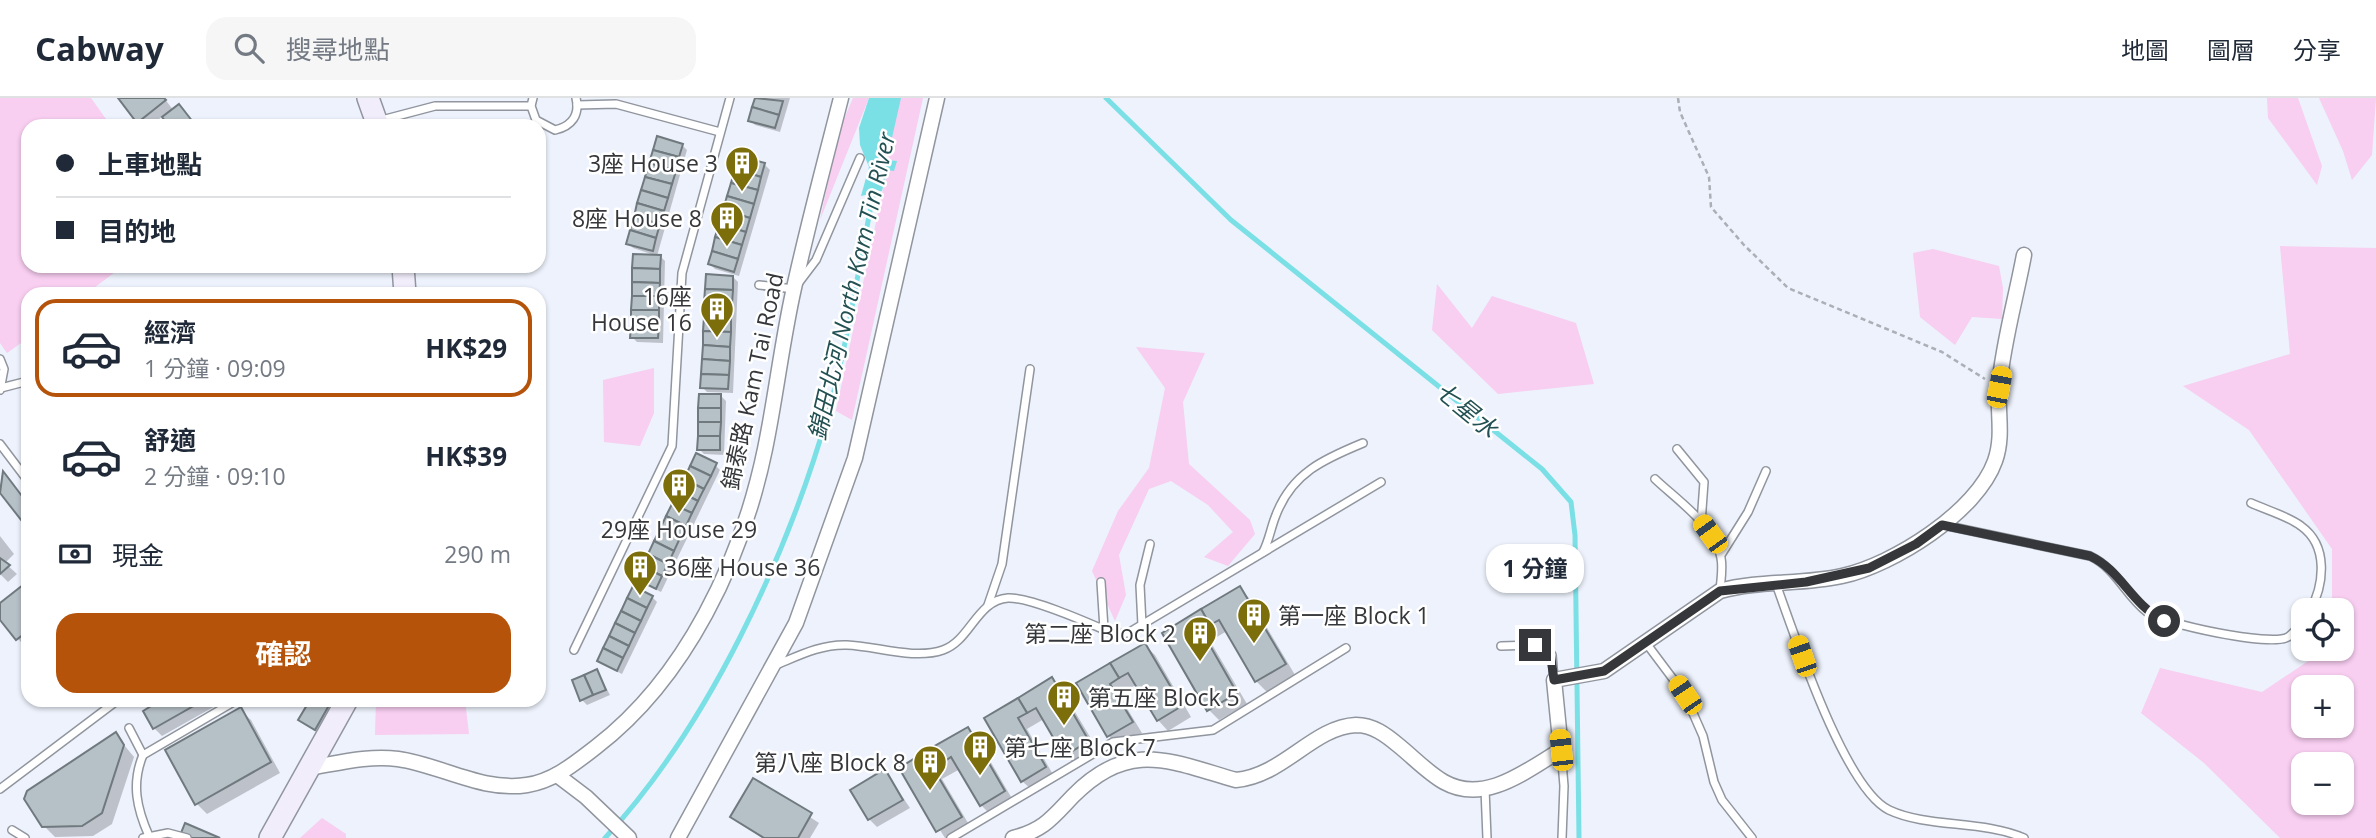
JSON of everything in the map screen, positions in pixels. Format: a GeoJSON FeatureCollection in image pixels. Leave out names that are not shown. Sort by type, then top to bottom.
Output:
{"type":"FeatureCollection","features":[{"type":"Feature","properties":{"kind":"main road"},"geometry":{"type":"LineString","coordinates":[[368,98],[376,119]]}},
{"type":"Feature","properties":{"kind":"main road"},"geometry":{"type":"LineString","coordinates":[[270,838],[343,707]]}},
{"type":"Feature","properties":{"kind":"street","name":"錦泰路 Kam Tai Road"},"geometry":{"type":"LineString","coordinates":[[309,768],[375,758],[399,759],[466,779],[507,786],[527,785],[557,775],[606,739],[651,697],[694,633],[741,530],[764,452],[794,289],[841,98]]}},
{"type":"Feature","properties":{"kind":"street"},"geometry":{"type":"LineString","coordinates":[[678,838],[796,623],[855,458],[937,98]]}},
{"type":"Feature","properties":{"kind":"street"},"geometry":{"type":"LineString","coordinates":[[1013,838],[1045,826],[1088,781],[1116,765],[1160,758],[1236,780],[1247,779],[1272,771],[1333,730],[1356,725],[1382,733],[1443,781],[1466,790],[1485,789],[1507,782],[1561,750],[1554,680],[1589,676],[1604,671],[1720,591],[1818,580],[1869,568],[1916,544],[1942,525],[1976,491],[1995,460],[2000,435],[1999,387],[2024,256]]}},
{"type":"Feature","properties":{"kind":"street"},"geometry":{"type":"LineString","coordinates":[[557,775],[586,797],[629,838]]}},
{"type":"Feature","properties":{"kind":"lane"},"geometry":{"type":"LineString","coordinates":[[573,650],[672,446],[682,273],[730,98]]}},
{"type":"Feature","properties":{"kind":"lane"},"geometry":{"type":"LineString","coordinates":[[546,125],[555,130],[569,125],[577,112],[577,101],[616,101],[720,132]]}},
{"type":"Feature","properties":{"kind":"lane"},"geometry":{"type":"LineString","coordinates":[[394,119],[435,106],[532,102]]}},
{"type":"Feature","properties":{"kind":"lane"},"geometry":{"type":"LineString","coordinates":[[759,285],[794,289],[816,260],[860,158]]}},
{"type":"Feature","properties":{"kind":"lane"},"geometry":{"type":"LineString","coordinates":[[0,359],[4,369],[1,389],[21,383]]}},
{"type":"Feature","properties":{"kind":"lane"},"geometry":{"type":"LineString","coordinates":[[772,667],[831,646],[923,652],[942,650],[957,642],[988,606],[1002,564],[1030,369]]}},
{"type":"Feature","properties":{"kind":"lane"},"geometry":{"type":"LineString","coordinates":[[1263,553],[1275,516],[1296,480],[1323,460],[1363,443]]}},
{"type":"Feature","properties":{"kind":"lane"},"geometry":{"type":"LineString","coordinates":[[0,444],[21,472]]}},
{"type":"Feature","properties":{"kind":"lane"},"geometry":{"type":"LineString","coordinates":[[1677,449],[1704,482],[1701,523]]}},
{"type":"Feature","properties":{"kind":"lane"},"geometry":{"type":"LineString","coordinates":[[1720,591],[1721,555],[1748,512],[1766,471]]}},
{"type":"Feature","properties":{"kind":"lane"},"geometry":{"type":"LineString","coordinates":[[1655,479],[1701,523],[1721,555]]}},
{"type":"Feature","properties":{"kind":"lane"},"geometry":{"type":"LineString","coordinates":[[988,606],[1004,598],[1020,599],[1121,634],[1142,625],[1381,482]]}},
{"type":"Feature","properties":{"kind":"lane"},"geometry":{"type":"LineString","coordinates":[[2251,503],[2301,525],[2315,540],[2322,566],[2316,598]]}},
{"type":"Feature","properties":{"kind":"lane"},"geometry":{"type":"LineString","coordinates":[[1942,525],[2090,556],[2110,568],[2148,613],[2164,621],[2269,641],[2287,638],[2291,634]]}},
{"type":"Feature","properties":{"kind":"lane"},"geometry":{"type":"LineString","coordinates":[[1142,625],[1140,585],[1150,544]]}},
{"type":"Feature","properties":{"kind":"lane"},"geometry":{"type":"LineString","coordinates":[[1101,582],[1104,629]]}},
{"type":"Feature","properties":{"kind":"lane"},"geometry":{"type":"LineString","coordinates":[[1776,584],[1818,693],[1850,765],[1869,792],[1883,806],[1899,813],[1985,827],[2024,838]]}},
{"type":"Feature","properties":{"kind":"lane"},"geometry":{"type":"LineString","coordinates":[[1646,643],[1685,695],[1703,736],[1714,782],[1722,800],[1752,838]]}},
{"type":"Feature","properties":{"kind":"lane"},"geometry":{"type":"LineString","coordinates":[[1502,646],[1535,645],[1548,649],[1552,655],[1554,680]]}},
{"type":"Feature","properties":{"kind":"lane"},"geometry":{"type":"LineString","coordinates":[[951,838],[1113,742],[1213,730],[1346,648]]}},
{"type":"Feature","properties":{"kind":"lane"},"geometry":{"type":"LineString","coordinates":[[0,789],[109,707]]}},
{"type":"Feature","properties":{"kind":"lane"},"geometry":{"type":"LineString","coordinates":[[143,755],[225,707]]}},
{"type":"Feature","properties":{"kind":"lane"},"geometry":{"type":"LineString","coordinates":[[130,729],[143,755],[136,782],[138,810],[146,837],[167,833],[187,838]]}},
{"type":"Feature","properties":{"kind":"lane"},"geometry":{"type":"LineString","coordinates":[[1561,750],[1564,786],[1562,838]]}},
{"type":"Feature","properties":{"kind":"lane"},"geometry":{"type":"LineString","coordinates":[[1485,789],[1487,838]]}},
{"type":"Feature","properties":{"kind":"lane"},"geometry":{"type":"LineString","coordinates":[[12,830],[25,838]]}},
{"type":"Feature","properties":{"kind":"path"},"geometry":{"type":"LineString","coordinates":[[1678,98],[1680,112],[1709,177],[1711,206],[1788,288],[1941,352],[1999,387]]}},
{"type":"Feature","properties":{"kind":"shaded area"},"geometry":{"type":"Polygon","coordinates":[[[0,98],[91,98],[106,119],[21,119],[21,273],[114,273],[95,287],[21,287],[21,343],[7,353],[0,343],[0,98]]]}},
{"type":"Feature","properties":{"kind":"shaded area"},"geometry":{"type":"Polygon","coordinates":[[[853,98],[869,98],[820,220],[839,131],[853,98]]]}},
{"type":"Feature","properties":{"kind":"shaded area"},"geometry":{"type":"Polygon","coordinates":[[[900,98],[923,98],[852,420],[836,411],[887,170],[894,170],[896,161],[887,160],[900,98]]]}},
{"type":"Feature","properties":{"kind":"shaded area"},"geometry":{"type":"Polygon","coordinates":[[[2267,98],[2298,98],[2322,166],[2317,185],[2268,118],[2267,98]]]}},
{"type":"Feature","properties":{"kind":"shaded area"},"geometry":{"type":"Polygon","coordinates":[[[2319,98],[2376,98],[2372,155],[2352,180],[2343,151],[2319,98]]]}},
{"type":"Feature","properties":{"kind":"shaded area"},"geometry":{"type":"Polygon","coordinates":[[[2280,246],[2376,248],[2376,838],[2280,838],[2204,763],[2141,713],[2160,668],[2262,692],[2308,661],[2354,661],[2354,598],[2332,598],[2332,549],[2249,430],[2183,386],[2290,354],[2280,246]]]}},
{"type":"Feature","properties":{"kind":"shaded area"},"geometry":{"type":"Polygon","coordinates":[[[1933,249],[1999,266],[2003,288],[2002,319],[1972,317],[1955,345],[1920,317],[1913,253],[1933,249]]]}},
{"type":"Feature","properties":{"kind":"shaded area"},"geometry":{"type":"Polygon","coordinates":[[[1437,284],[1472,328],[1492,296],[1576,323],[1594,384],[1498,394],[1432,330],[1437,284]]]}},
{"type":"Feature","properties":{"kind":"shaded area"},"geometry":{"type":"Polygon","coordinates":[[[1136,347],[1205,353],[1183,402],[1189,464],[1250,520],[1255,534],[1228,566],[1204,557],[1233,532],[1208,505],[1171,481],[1149,489],[1119,555],[1126,595],[1115,621],[1092,571],[1118,511],[1149,468],[1165,388],[1136,347]]]}},
{"type":"Feature","properties":{"kind":"shaded area"},"geometry":{"type":"Polygon","coordinates":[[[654,368],[654,413],[640,446],[604,442],[603,380],[654,368]]]}},
{"type":"Feature","properties":{"kind":"shaded area"},"geometry":{"type":"Polygon","coordinates":[[[376,707],[466,707],[469,734],[375,735],[376,707]]]}},
{"type":"Feature","properties":{"kind":"shaded area"},"geometry":{"type":"Polygon","coordinates":[[[322,818],[346,834],[346,838],[300,838],[322,818]]]}},
{"type":"Feature","properties":{"kind":"water"},"geometry":{"type":"Polygon","coordinates":[[[869,98],[901,98],[887,160],[897,161],[894,171],[887,170],[882,191],[861,196],[869,167],[860,145],[859,128],[869,98]]]}},
{"type":"Feature","properties":{"kind":"building"},"geometry":{"type":"Polygon","coordinates":[[[118,98],[166,100],[142,119],[134,119],[118,98]]]}},
{"type":"Feature","properties":{"kind":"building"},"geometry":{"type":"Polygon","coordinates":[[[755,98],[783,101],[779,115],[752,107],[755,98]]]}},
{"type":"Feature","properties":{"kind":"building"},"geometry":{"type":"Polygon","coordinates":[[[179,104],[191,119],[164,119],[162,117],[179,104]]]}},
{"type":"Feature","properties":{"kind":"building"},"geometry":{"type":"Polygon","coordinates":[[[752,107],[779,115],[775,128],[748,121],[752,107]]]}},
{"type":"Feature","properties":{"kind":"building"},"geometry":{"type":"Polygon","coordinates":[[[657,136],[683,144],[679,157],[653,150],[657,136]]]}},
{"type":"Feature","properties":{"kind":"building"},"geometry":{"type":"Polygon","coordinates":[[[653,150],[679,157],[676,171],[649,163],[653,150]]]}},
{"type":"Feature","properties":{"kind":"building"},"geometry":{"type":"Polygon","coordinates":[[[739,156],[765,163],[761,177],[735,169],[739,156]]]}},
{"type":"Feature","properties":{"kind":"building"},"geometry":{"type":"Polygon","coordinates":[[[649,163],[676,171],[672,184],[645,177],[649,163]]]}},
{"type":"Feature","properties":{"kind":"building"},"geometry":{"type":"Polygon","coordinates":[[[735,169],[761,177],[758,190],[731,183],[735,169]]]}},
{"type":"Feature","properties":{"kind":"building"},"geometry":{"type":"Polygon","coordinates":[[[645,177],[672,184],[668,198],[641,190],[645,177]]]}},
{"type":"Feature","properties":{"kind":"building","name":"3座 House 3"},"geometry":{"type":"Polygon","coordinates":[[[731,183],[758,190],[754,204],[727,196],[731,183]]]}},
{"type":"Feature","properties":{"kind":"building"},"geometry":{"type":"Polygon","coordinates":[[[641,190],[668,198],[664,211],[637,203],[641,190]]]}},
{"type":"Feature","properties":{"kind":"building"},"geometry":{"type":"Polygon","coordinates":[[[727,196],[754,204],[750,218],[723,210],[727,196]]]}},
{"type":"Feature","properties":{"kind":"building"},"geometry":{"type":"Polygon","coordinates":[[[637,203],[664,211],[660,224],[634,217],[637,203]]]}},
{"type":"Feature","properties":{"kind":"building"},"geometry":{"type":"Polygon","coordinates":[[[723,210],[750,218],[746,232],[719,224],[723,210]]]}},
{"type":"Feature","properties":{"kind":"building"},"geometry":{"type":"Polygon","coordinates":[[[634,217],[660,224],[656,238],[630,230],[634,217]]]}},
{"type":"Feature","properties":{"kind":"building"},"geometry":{"type":"Polygon","coordinates":[[[719,224],[746,232],[742,245],[715,237],[719,224]]]}},
{"type":"Feature","properties":{"kind":"building"},"geometry":{"type":"Polygon","coordinates":[[[630,230],[656,238],[653,251],[626,244],[630,230]]]}},
{"type":"Feature","properties":{"kind":"building","name":"8座 House 8"},"geometry":{"type":"Polygon","coordinates":[[[715,237],[742,245],[738,259],[712,251],[715,237]]]}},
{"type":"Feature","properties":{"kind":"building"},"geometry":{"type":"Polygon","coordinates":[[[712,251],[738,259],[734,272],[708,264],[712,251]]]}},
{"type":"Feature","properties":{"kind":"building"},"geometry":{"type":"Polygon","coordinates":[[[633,254],[661,255],[660,269],[632,268],[633,254]]]}},
{"type":"Feature","properties":{"kind":"building"},"geometry":{"type":"Polygon","coordinates":[[[632,268],[660,269],[660,283],[632,282],[632,268]]]}},
{"type":"Feature","properties":{"kind":"building"},"geometry":{"type":"Polygon","coordinates":[[[706,274],[733,276],[733,290],[705,289],[706,274]]]}},
{"type":"Feature","properties":{"kind":"building"},"geometry":{"type":"Polygon","coordinates":[[[632,282],[660,283],[659,296],[632,296],[632,282]]]}},
{"type":"Feature","properties":{"kind":"building"},"geometry":{"type":"Polygon","coordinates":[[[705,289],[733,290],[732,304],[704,303],[705,289]]]}},
{"type":"Feature","properties":{"kind":"building"},"geometry":{"type":"Polygon","coordinates":[[[632,296],[659,296],[659,310],[631,310],[632,296]]]}},
{"type":"Feature","properties":{"kind":"building"},"geometry":{"type":"Polygon","coordinates":[[[704,303],[732,304],[731,318],[704,317],[704,303]]]}},
{"type":"Feature","properties":{"kind":"building"},"geometry":{"type":"Polygon","coordinates":[[[631,310],[659,310],[659,324],[631,324],[631,310]]]}},
{"type":"Feature","properties":{"kind":"building"},"geometry":{"type":"Polygon","coordinates":[[[704,317],[731,318],[731,332],[703,331],[704,317]]]}},
{"type":"Feature","properties":{"kind":"building"},"geometry":{"type":"Polygon","coordinates":[[[631,324],[659,324],[658,338],[630,338],[631,324]]]}},
{"type":"Feature","properties":{"kind":"building","name":"16座 House 16"},"geometry":{"type":"Polygon","coordinates":[[[703,331],[731,332],[730,347],[703,345],[703,331]]]}},
{"type":"Feature","properties":{"kind":"building"},"geometry":{"type":"Polygon","coordinates":[[[703,345],[730,347],[730,361],[702,359],[703,345]]]}},
{"type":"Feature","properties":{"kind":"building"},"geometry":{"type":"Polygon","coordinates":[[[702,359],[730,361],[729,375],[701,374],[702,359]]]}},
{"type":"Feature","properties":{"kind":"building"},"geometry":{"type":"Polygon","coordinates":[[[701,374],[729,375],[728,389],[700,388],[701,374]]]}},
{"type":"Feature","properties":{"kind":"building"},"geometry":{"type":"Polygon","coordinates":[[[699,394],[721,394],[721,408],[698,408],[699,394]]]}},
{"type":"Feature","properties":{"kind":"building"},"geometry":{"type":"Polygon","coordinates":[[[698,408],[721,408],[721,422],[698,422],[698,408]]]}},
{"type":"Feature","properties":{"kind":"building"},"geometry":{"type":"Polygon","coordinates":[[[698,422],[721,422],[720,436],[698,436],[698,422]]]}},
{"type":"Feature","properties":{"kind":"building"},"geometry":{"type":"Polygon","coordinates":[[[698,436],[720,436],[720,450],[697,450],[698,436]]]}},
{"type":"Feature","properties":{"kind":"building"},"geometry":{"type":"Polygon","coordinates":[[[696,453],[717,463],[711,476],[690,466],[696,453]]]}},
{"type":"Feature","properties":{"kind":"building"},"geometry":{"type":"Polygon","coordinates":[[[690,466],[711,476],[704,489],[684,479],[690,466]]]}},
{"type":"Feature","properties":{"kind":"building"},"geometry":{"type":"Polygon","coordinates":[[[3,471],[21,495],[21,520],[0,493],[3,471]]]}},
{"type":"Feature","properties":{"kind":"building"},"geometry":{"type":"Polygon","coordinates":[[[684,479],[704,489],[698,501],[678,491],[684,479]]]}},
{"type":"Feature","properties":{"kind":"building"},"geometry":{"type":"Polygon","coordinates":[[[678,491],[698,501],[692,513],[672,504],[678,491]]]}},
{"type":"Feature","properties":{"kind":"building","name":"29座 House 29"},"geometry":{"type":"Polygon","coordinates":[[[672,504],[692,513],[686,526],[666,516],[672,504]]]}},
{"type":"Feature","properties":{"kind":"building"},"geometry":{"type":"Polygon","coordinates":[[[666,516],[686,526],[680,538],[660,529],[666,516]]]}},
{"type":"Feature","properties":{"kind":"building"},"geometry":{"type":"Polygon","coordinates":[[[660,529],[680,538],[674,551],[654,541],[660,529]]]}},
{"type":"Feature","properties":{"kind":"building"},"geometry":{"type":"Polygon","coordinates":[[[654,541],[674,551],[668,564],[648,554],[654,541]]]}},
{"type":"Feature","properties":{"kind":"building"},"geometry":{"type":"Polygon","coordinates":[[[648,554],[668,564],[662,576],[642,566],[648,554]]]}},
{"type":"Feature","properties":{"kind":"building"},"geometry":{"type":"Polygon","coordinates":[[[0,558],[10,565],[0,574],[0,558]]]}},
{"type":"Feature","properties":{"kind":"building"},"geometry":{"type":"Polygon","coordinates":[[[642,566],[662,576],[656,589],[636,579],[642,566]]]}},
{"type":"Feature","properties":{"kind":"building"},"geometry":{"type":"Polygon","coordinates":[[[21,586],[21,636],[16,640],[0,620],[0,603],[21,586]]]}},
{"type":"Feature","properties":{"kind":"building","name":"36座 House 36"},"geometry":{"type":"Polygon","coordinates":[[[633,586],[653,596],[647,608],[627,598],[633,586]]]}},
{"type":"Feature","properties":{"kind":"building","name":"第一座 Block 1"},"geometry":{"type":"Polygon","coordinates":[[[1240,586],[1286,664],[1255,682],[1219,620],[1210,625],[1201,609],[1240,586]]]}},
{"type":"Feature","properties":{"kind":"building"},"geometry":{"type":"Polygon","coordinates":[[[627,598],[647,608],[641,621],[621,611],[627,598]]]}},
{"type":"Feature","properties":{"kind":"building","name":"第二座 Block 2"},"geometry":{"type":"Polygon","coordinates":[[[1201,609],[1210,625],[1201,630],[1237,693],[1207,711],[1162,633],[1201,609]]]}},
{"type":"Feature","properties":{"kind":"building"},"geometry":{"type":"Polygon","coordinates":[[[621,611],[641,621],[635,633],[615,623],[621,611]]]}},
{"type":"Feature","properties":{"kind":"building"},"geometry":{"type":"Polygon","coordinates":[[[615,623],[635,633],[629,646],[609,636],[615,623]]]}},
{"type":"Feature","properties":{"kind":"building"},"geometry":{"type":"Polygon","coordinates":[[[609,636],[629,646],[623,658],[603,648],[609,636]]]}},
{"type":"Feature","properties":{"kind":"building","name":"第二座 Block 2"},"geometry":{"type":"Polygon","coordinates":[[[1145,643],[1182,706],[1157,721],[1128,673],[1119,678],[1110,663],[1145,643]]]}},
{"type":"Feature","properties":{"kind":"building"},"geometry":{"type":"Polygon","coordinates":[[[603,648],[623,658],[617,671],[597,661],[603,648]]]}},
{"type":"Feature","properties":{"kind":"building"},"geometry":{"type":"Polygon","coordinates":[[[1110,663],[1119,678],[1110,684],[1133,722],[1107,737],[1076,683],[1110,663]]]}},
{"type":"Feature","properties":{"kind":"building"},"geometry":{"type":"Polygon","coordinates":[[[597,669],[606,690],[593,695],[584,675],[597,669]]]}},
{"type":"Feature","properties":{"kind":"building"},"geometry":{"type":"Polygon","coordinates":[[[584,675],[593,695],[580,701],[572,680],[584,675]]]}},
{"type":"Feature","properties":{"kind":"building","name":"第五座 Block 5"},"geometry":{"type":"Polygon","coordinates":[[[1052,677],[1089,741],[1064,756],[1036,708],[1027,713],[1018,698],[1052,677]]]}},
{"type":"Feature","properties":{"kind":"building"},"geometry":{"type":"Polygon","coordinates":[[[1018,698],[1027,713],[1018,718],[1046,767],[1021,782],[984,718],[1018,698]]]}},
{"type":"Feature","properties":{"kind":"building"},"geometry":{"type":"Polygon","coordinates":[[[150,707],[192,707],[153,729],[143,711],[150,707]]]}},
{"type":"Feature","properties":{"kind":"building"},"geometry":{"type":"Polygon","coordinates":[[[241,707],[271,762],[195,805],[165,750],[241,707]]]}},
{"type":"Feature","properties":{"kind":"building"},"geometry":{"type":"Polygon","coordinates":[[[306,707],[328,707],[315,730],[298,720],[306,707]]]}},
{"type":"Feature","properties":{"kind":"building","name":"第七座 Block 7"},"geometry":{"type":"Polygon","coordinates":[[[968,727],[1005,791],[980,806],[951,757],[942,763],[933,747],[968,727]]]}},
{"type":"Feature","properties":{"kind":"building"},"geometry":{"type":"Polygon","coordinates":[[[116,732],[124,745],[102,813],[82,826],[42,827],[24,799],[27,791],[116,732]]]}},
{"type":"Feature","properties":{"kind":"building","name":"第八座 Block 8"},"geometry":{"type":"Polygon","coordinates":[[[933,747],[942,763],[933,768],[962,817],[936,832],[899,768],[933,747]]]}},
{"type":"Feature","properties":{"kind":"building"},"geometry":{"type":"Polygon","coordinates":[[[885,769],[903,800],[868,820],[850,790],[885,769]]]}},
{"type":"Feature","properties":{"kind":"building"},"geometry":{"type":"Polygon","coordinates":[[[753,778],[812,813],[798,838],[764,838],[730,817],[753,778]]]}},
{"type":"Feature","properties":{"kind":"building"},"geometry":{"type":"Polygon","coordinates":[[[185,823],[220,838],[179,838],[185,823]]]}},
{"type":"Feature","properties":{"kind":"waterway","name":"七星水"},"geometry":{"type":"LineString","coordinates":[[1106,98],[1231,220],[1542,469],[1571,502],[1575,535],[1579,838]]}},
{"type":"Feature","properties":{"kind":"waterway","name":"錦田北河 North Kam Tin River"},"geometry":{"type":"LineString","coordinates":[[605,838],[643,794],[678,745],[740,637],[767,580],[812,465],[829,410],[875,187]]}},
{"type":"Feature","properties":{"kind":"place","name":"3座 House 3"},"geometry":{"type":"Point","coordinates":[742,193]}},
{"type":"Feature","properties":{"kind":"place","name":"8座 House 8"},"geometry":{"type":"Point","coordinates":[727,248]}},
{"type":"Feature","properties":{"kind":"place","name":"16座 House 16"},"geometry":{"type":"Point","coordinates":[717,339]}},
{"type":"Feature","properties":{"kind":"place","name":"29座 House 29"},"geometry":{"type":"Point","coordinates":[679,515]}},
{"type":"Feature","properties":{"kind":"place","name":"36座 House 36"},"geometry":{"type":"Point","coordinates":[640,597]}},
{"type":"Feature","properties":{"kind":"place","name":"第一座 Block 1"},"geometry":{"type":"Point","coordinates":[1254,645]}},
{"type":"Feature","properties":{"kind":"place","name":"第二座 Block 2"},"geometry":{"type":"Point","coordinates":[1200,663]}},
{"type":"Feature","properties":{"kind":"place","name":"第五座 Block 5"},"geometry":{"type":"Point","coordinates":[1064,727]}},
{"type":"Feature","properties":{"kind":"place","name":"第七座 Block 7"},"geometry":{"type":"Point","coordinates":[980,777]}},
{"type":"Feature","properties":{"kind":"place","name":"第八座 Block 8"},"geometry":{"type":"Point","coordinates":[930,792]}},
{"type":"Feature","properties":{"kind":"route"},"geometry":{"type":"LineString","coordinates":[[1535,645],[1550,651],[1554,680],[1597,674],[1720,591],[1806,582],[1869,568],[1916,544],[1942,525],[2003,536],[2102,561],[2136,602],[2148,613],[2164,621]]}}]}
